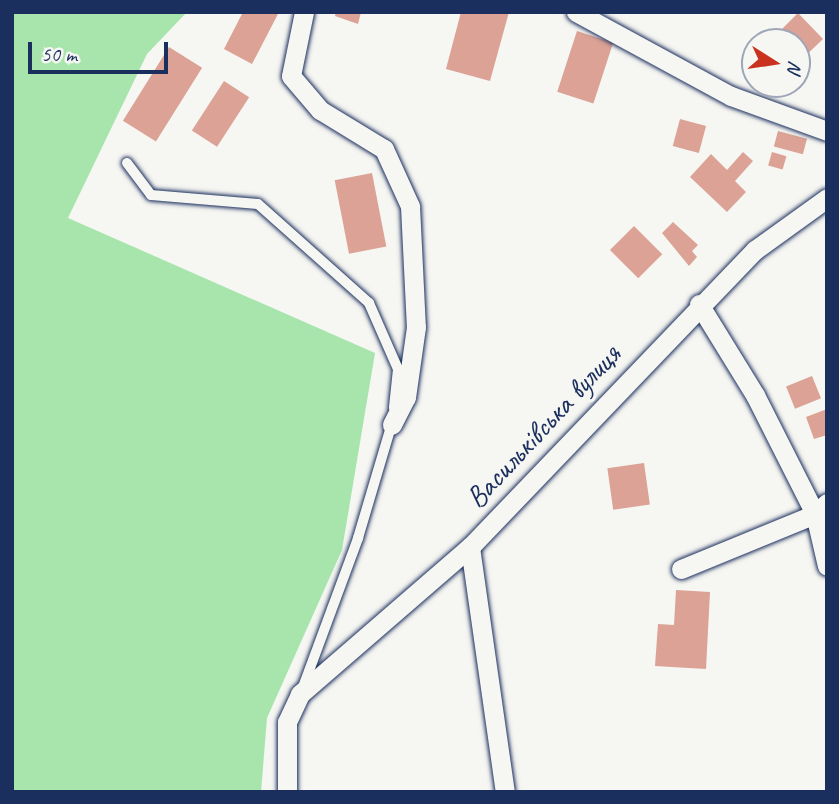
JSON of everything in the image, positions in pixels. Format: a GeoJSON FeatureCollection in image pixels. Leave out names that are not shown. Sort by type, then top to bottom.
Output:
{"type":"FeatureCollection","features":[{"type":"Feature","properties":{"kind":"street"},"geometry":{"type":"LineString","coordinates":[[304,12],[291,76],[320,110],[384,149],[410,206],[416,327],[406,397],[392,425]]}},
{"type":"Feature","properties":{"kind":"street"},"geometry":{"type":"LineString","coordinates":[[576,12],[731,96],[827,131]]}},
{"type":"Feature","properties":{"kind":"street","name":"Васильківська вулиця"},"geometry":{"type":"LineString","coordinates":[[300,694],[470,547],[699,304],[755,250],[827,198]]}},
{"type":"Feature","properties":{"kind":"street"},"geometry":{"type":"LineString","coordinates":[[699,304],[821,509],[827,566]]}},
{"type":"Feature","properties":{"kind":"street"},"geometry":{"type":"LineString","coordinates":[[681,569],[821,509]]}},
{"type":"Feature","properties":{"kind":"street"},"geometry":{"type":"LineString","coordinates":[[470,547],[505,792]]}},
{"type":"Feature","properties":{"kind":"street"},"geometry":{"type":"LineString","coordinates":[[287,792],[287,722],[300,694]]}},
{"type":"Feature","properties":{"kind":"lane"},"geometry":{"type":"LineString","coordinates":[[127,163],[151,195],[258,204],[369,303],[398,369],[392,425],[358,538],[300,694]]}},
{"type":"Feature","properties":{"kind":"green space"},"geometry":{"type":"Polygon","coordinates":[[[12,12],[187,12],[147,54],[68,218],[375,353],[342,550],[267,718],[261,792],[12,792],[12,12]]]}},
{"type":"Feature","properties":{"kind":"building"},"geometry":{"type":"Polygon","coordinates":[[[243,12],[279,12],[252,64],[224,49],[243,12]]]}},
{"type":"Feature","properties":{"kind":"building"},"geometry":{"type":"Polygon","coordinates":[[[336,12],[361,12],[358,24],[335,16],[336,12]]]}},
{"type":"Feature","properties":{"kind":"building"},"geometry":{"type":"Polygon","coordinates":[[[461,12],[509,12],[490,81],[446,69],[461,12]]]}},
{"type":"Feature","properties":{"kind":"building"},"geometry":{"type":"Polygon","coordinates":[[[798,13],[823,39],[811,51],[811,28],[783,28],[798,13]]]}},
{"type":"Feature","properties":{"kind":"building"},"geometry":{"type":"Polygon","coordinates":[[[577,31],[613,43],[593,104],[557,92],[577,31]]]}},
{"type":"Feature","properties":{"kind":"building"},"geometry":{"type":"Polygon","coordinates":[[[169,47],[202,68],[156,141],[123,121],[169,47]]]}},
{"type":"Feature","properties":{"kind":"building"},"geometry":{"type":"Polygon","coordinates":[[[224,81],[249,97],[217,147],[192,130],[224,81]]]}},
{"type":"Feature","properties":{"kind":"building"},"geometry":{"type":"Polygon","coordinates":[[[680,119],[706,126],[699,153],[673,146],[680,119]]]}},
{"type":"Feature","properties":{"kind":"building"},"geometry":{"type":"Polygon","coordinates":[[[778,131],[807,139],[803,154],[774,146],[778,131]]]}},
{"type":"Feature","properties":{"kind":"building"},"geometry":{"type":"Polygon","coordinates":[[[743,152],[753,161],[735,181],[746,192],[727,212],[690,177],[711,154],[727,170],[743,152]]]}},
{"type":"Feature","properties":{"kind":"building"},"geometry":{"type":"Polygon","coordinates":[[[772,152],[786,156],[783,170],[768,165],[772,152]]]}},
{"type":"Feature","properties":{"kind":"building"},"geometry":{"type":"Polygon","coordinates":[[[372,173],[386,247],[349,254],[335,180],[372,173]]]}},
{"type":"Feature","properties":{"kind":"building"},"geometry":{"type":"Polygon","coordinates":[[[673,222],[698,245],[692,251],[697,257],[689,266],[662,233],[673,222]]]}},
{"type":"Feature","properties":{"kind":"building"},"geometry":{"type":"Polygon","coordinates":[[[634,226],[662,254],[638,278],[610,250],[634,226]]]}},
{"type":"Feature","properties":{"kind":"building"},"geometry":{"type":"Polygon","coordinates":[[[812,376],[821,398],[795,409],[786,386],[812,376]]]}},
{"type":"Feature","properties":{"kind":"building"},"geometry":{"type":"Polygon","coordinates":[[[827,409],[827,435],[814,439],[806,417],[827,409]]]}},
{"type":"Feature","properties":{"kind":"building"},"geometry":{"type":"Polygon","coordinates":[[[644,463],[650,505],[613,510],[607,468],[644,463]]]}},
{"type":"Feature","properties":{"kind":"building"},"geometry":{"type":"Polygon","coordinates":[[[676,590],[710,592],[706,669],[655,666],[658,624],[674,625],[676,590]]]}}]}
